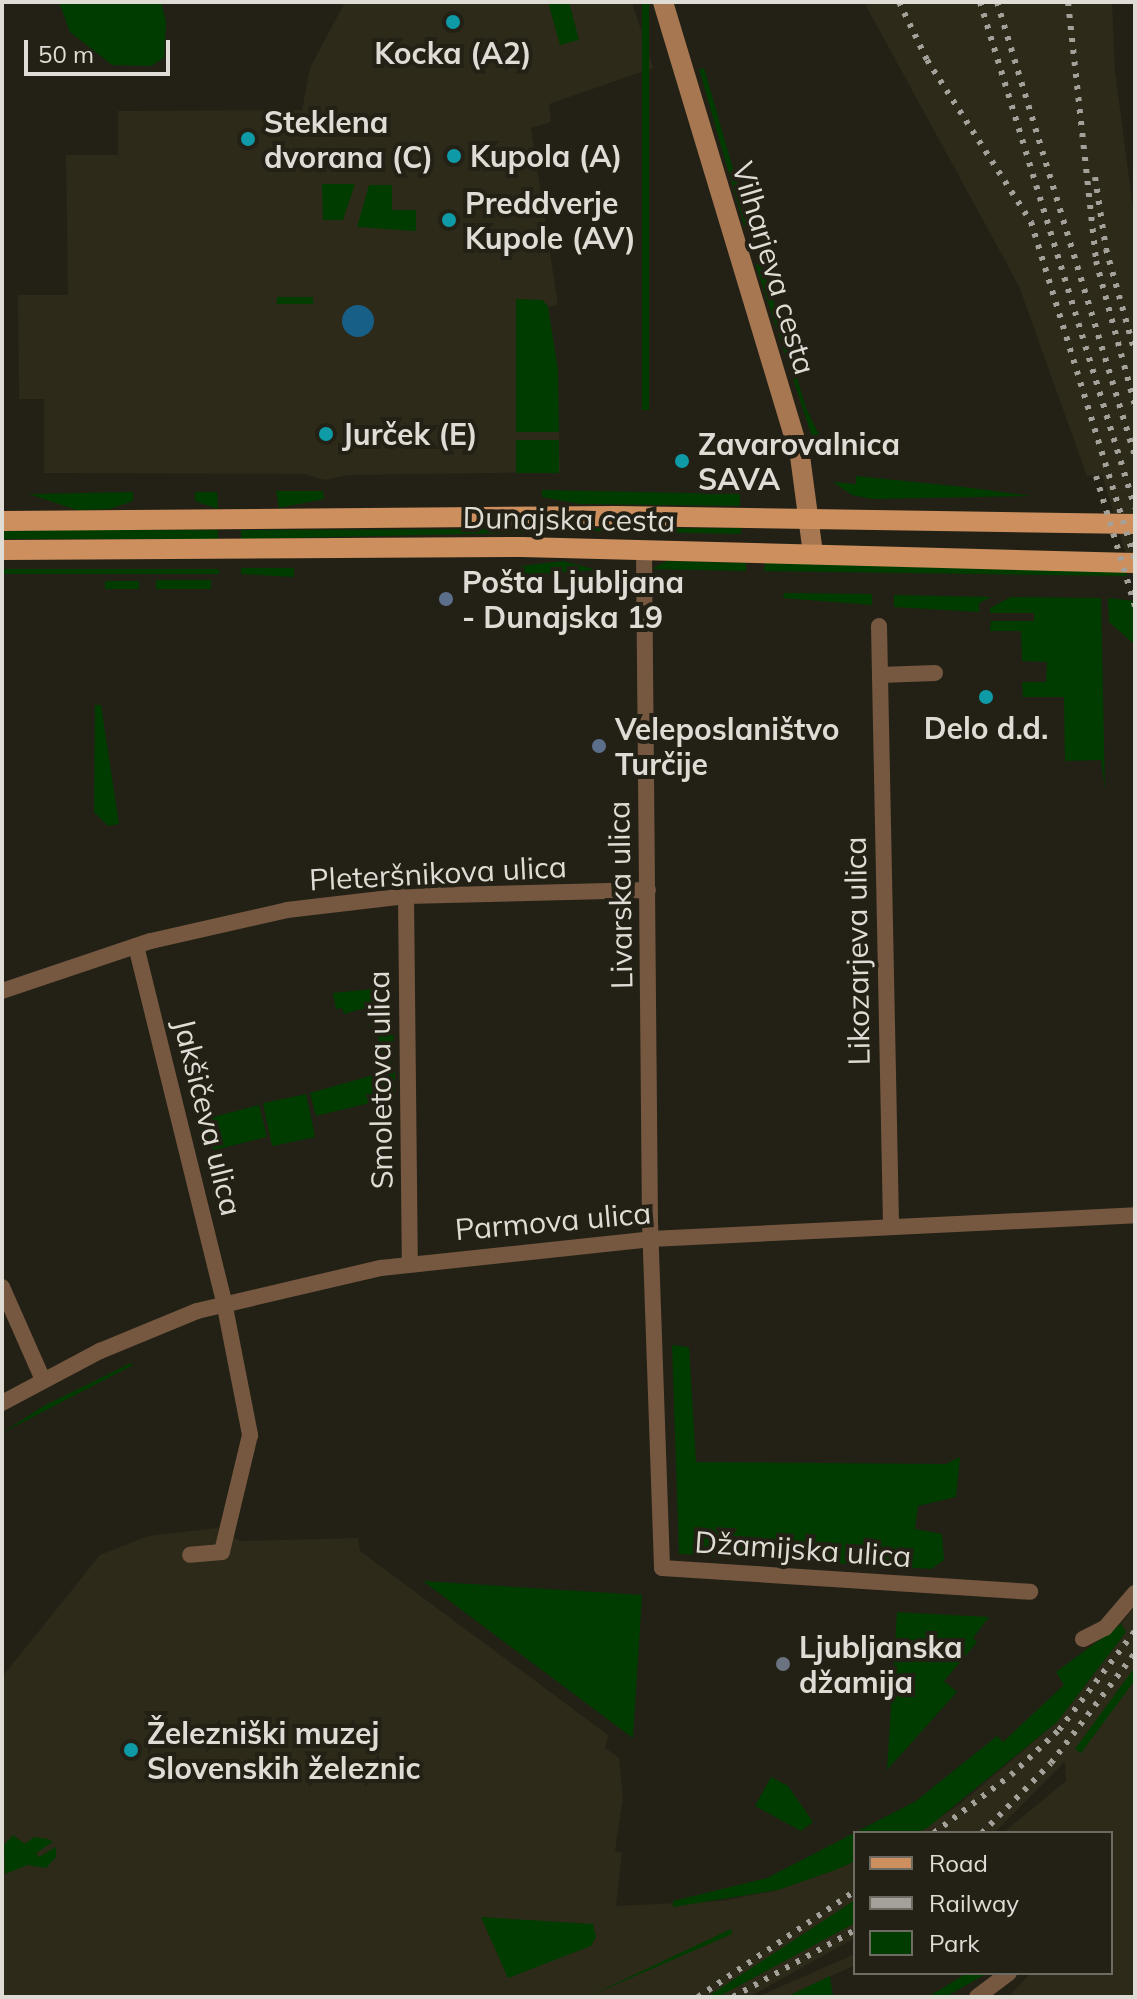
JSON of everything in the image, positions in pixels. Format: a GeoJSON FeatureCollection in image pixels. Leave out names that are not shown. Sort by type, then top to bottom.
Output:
{"type":"FeatureCollection","features":[{"type":"Feature","properties":{"kind":"main road","name":"Vilharjeva cesta"},"geometry":{"type":"LineString","coordinates":[[663,2],[800,456],[813,554]]}},
{"type":"Feature","properties":{"kind":"main road","name":"Dunajska cesta"},"geometry":{"type":"LineString","coordinates":[[2,521],[810,518],[1135,524]]}},
{"type":"Feature","properties":{"kind":"main road","name":"Dunajska cesta"},"geometry":{"type":"LineString","coordinates":[[2,550],[644,551],[1135,563]]}},
{"type":"Feature","properties":{"kind":"street","name":"Livarska ulica"},"geometry":{"type":"LineString","coordinates":[[644,551],[651,1239]]}},
{"type":"Feature","properties":{"kind":"street","name":"Likozarjeva ulica"},"geometry":{"type":"LineString","coordinates":[[879,626],[891,1226]]}},
{"type":"Feature","properties":{"kind":"street"},"geometry":{"type":"LineString","coordinates":[[880,675],[935,673]]}},
{"type":"Feature","properties":{"kind":"street","name":"Pleteršnikova ulica"},"geometry":{"type":"LineString","coordinates":[[2,991],[136,946],[287,910],[406,896],[648,890]]}},
{"type":"Feature","properties":{"kind":"street","name":"Smoletova ulica"},"geometry":{"type":"LineString","coordinates":[[406,896],[410,1264]]}},
{"type":"Feature","properties":{"kind":"street","name":"Jakšičeva ulica"},"geometry":{"type":"LineString","coordinates":[[136,946],[224,1302],[250,1435],[222,1552],[190,1555]]}},
{"type":"Feature","properties":{"kind":"street","name":"Parmova ulica"},"geometry":{"type":"LineString","coordinates":[[2,1403],[132,1337],[224,1302],[410,1264],[651,1239],[1135,1215]]}},
{"type":"Feature","properties":{"kind":"street","name":"Džamijska ulica"},"geometry":{"type":"LineString","coordinates":[[651,1239],[662,1568],[1030,1592]]}},
{"type":"Feature","properties":{"kind":"street"},"geometry":{"type":"LineString","coordinates":[[2,1287],[43,1380]]}},
{"type":"Feature","properties":{"kind":"street"},"geometry":{"type":"LineString","coordinates":[[1083,1639],[1105,1628],[1135,1593]]}},
{"type":"Feature","properties":{"kind":"street"},"geometry":{"type":"LineString","coordinates":[[977,1997],[1006,1975]]}},
{"type":"Feature","properties":{"kind":"shaded area"},"geometry":{"type":"Polygon","coordinates":[[[345,2],[632,2],[653,68],[549,104],[551,122],[531,128],[558,305],[548,307],[558,370],[560,472],[348,475],[325,480],[304,474],[44,473],[44,399],[19,399],[18,295],[68,295],[66,155],[118,155],[118,111],[302,110],[310,68],[345,2]]]}},
{"type":"Feature","properties":{"kind":"shaded area"},"geometry":{"type":"Polygon","coordinates":[[[864,2],[1112,2],[1115,71],[1135,224],[1135,584],[1102,475],[1087,476],[1019,286],[864,2]]]}},
{"type":"Feature","properties":{"kind":"shaded area"},"geometry":{"type":"Polygon","coordinates":[[[217,1528],[240,1541],[358,1538],[360,1551],[608,1735],[605,1748],[619,1758],[623,1798],[615,1851],[622,1853],[616,1906],[722,1901],[778,1890],[853,1862],[853,1939],[749,1997],[2,1997],[2,1677],[100,1555],[148,1536],[217,1528]]]}},
{"type":"Feature","properties":{"kind":"shaded area"},"geometry":{"type":"Polygon","coordinates":[[[1135,1606],[1135,1997],[1008,1997],[1029,1975],[1113,1975],[1113,1831],[1005,1831],[1066,1781],[1065,1761],[996,1831],[919,1831],[959,1805],[1057,1722],[1126,1632],[1121,1624],[1135,1606]]]}},
{"type":"Feature","properties":{"kind":"shaded area"},"geometry":{"type":"Polygon","coordinates":[[[853,1955],[853,1966],[786,1997],[757,1997],[853,1955]]]}},
{"type":"Feature","properties":{"kind":"green space"},"geometry":{"type":"Polygon","coordinates":[[[59,2],[161,2],[166,22],[164,58],[151,66],[112,65],[70,32],[59,2]]]}},
{"type":"Feature","properties":{"kind":"green space"},"geometry":{"type":"Polygon","coordinates":[[[548,2],[569,2],[579,40],[560,45],[548,2]]]}},
{"type":"Feature","properties":{"kind":"green space"},"geometry":{"type":"Polygon","coordinates":[[[642,2],[649,2],[649,410],[642,410],[642,2]]]}},
{"type":"Feature","properties":{"kind":"green space"},"geometry":{"type":"Polygon","coordinates":[[[704,68],[749,225],[744,226],[699,69],[704,68]]]}},
{"type":"Feature","properties":{"kind":"green space"},"geometry":{"type":"Polygon","coordinates":[[[322,184],[355,184],[343,220],[323,220],[322,184]]]}},
{"type":"Feature","properties":{"kind":"green space"},"geometry":{"type":"Polygon","coordinates":[[[369,185],[392,185],[392,210],[416,210],[416,231],[357,227],[369,185]]]}},
{"type":"Feature","properties":{"kind":"green space"},"geometry":{"type":"Polygon","coordinates":[[[759,253],[806,408],[827,452],[819,458],[756,266],[759,253]]]}},
{"type":"Feature","properties":{"kind":"green space"},"geometry":{"type":"Polygon","coordinates":[[[277,297],[313,297],[313,304],[277,304],[277,297]]]}},
{"type":"Feature","properties":{"kind":"green space"},"geometry":{"type":"Polygon","coordinates":[[[516,299],[543,300],[548,307],[558,370],[559,432],[516,432],[516,299]]]}},
{"type":"Feature","properties":{"kind":"green space"},"geometry":{"type":"Polygon","coordinates":[[[516,440],[559,440],[559,473],[516,473],[516,440]]]}},
{"type":"Feature","properties":{"kind":"green space"},"geometry":{"type":"Polygon","coordinates":[[[856,476],[1032,496],[872,499],[852,495],[833,482],[856,484],[856,476]]]}},
{"type":"Feature","properties":{"kind":"green space"},"geometry":{"type":"Polygon","coordinates":[[[542,490],[740,494],[740,506],[580,504],[542,497],[542,490]]]}},
{"type":"Feature","properties":{"kind":"green space"},"geometry":{"type":"Polygon","coordinates":[[[276,491],[323,491],[324,499],[279,508],[276,491]]]}},
{"type":"Feature","properties":{"kind":"green space"},"geometry":{"type":"Polygon","coordinates":[[[133,492],[133,501],[110,509],[77,510],[29,494],[133,492]]]}},
{"type":"Feature","properties":{"kind":"green space"},"geometry":{"type":"Polygon","coordinates":[[[195,492],[217,492],[218,509],[195,501],[195,492]]]}},
{"type":"Feature","properties":{"kind":"green space"},"geometry":{"type":"Polygon","coordinates":[[[741,528],[741,534],[593,531],[241,539],[241,530],[741,528]]]}},
{"type":"Feature","properties":{"kind":"green space"},"geometry":{"type":"Polygon","coordinates":[[[2,530],[218,530],[218,539],[2,539],[2,530]]]}},
{"type":"Feature","properties":{"kind":"green space"},"geometry":{"type":"Polygon","coordinates":[[[563,561],[597,570],[522,575],[521,566],[563,561]]]}},
{"type":"Feature","properties":{"kind":"green space"},"geometry":{"type":"Polygon","coordinates":[[[667,561],[746,563],[746,571],[652,569],[667,561]]]}},
{"type":"Feature","properties":{"kind":"green space"},"geometry":{"type":"Polygon","coordinates":[[[765,563],[1126,572],[1127,576],[764,571],[765,563]]]}},
{"type":"Feature","properties":{"kind":"green space"},"geometry":{"type":"Polygon","coordinates":[[[241,568],[294,568],[294,577],[241,574],[241,568]]]}},
{"type":"Feature","properties":{"kind":"green space"},"geometry":{"type":"Polygon","coordinates":[[[2,569],[219,569],[219,574],[2,574],[2,569]]]}},
{"type":"Feature","properties":{"kind":"green space"},"geometry":{"type":"Polygon","coordinates":[[[156,580],[211,580],[211,589],[156,589],[156,580]]]}},
{"type":"Feature","properties":{"kind":"green space"},"geometry":{"type":"Polygon","coordinates":[[[105,581],[139,581],[139,589],[105,589],[105,581]]]}},
{"type":"Feature","properties":{"kind":"green space"},"geometry":{"type":"Polygon","coordinates":[[[784,593],[872,594],[872,605],[783,598],[784,593]]]}},
{"type":"Feature","properties":{"kind":"green space"},"geometry":{"type":"Polygon","coordinates":[[[894,595],[991,597],[979,603],[979,612],[894,607],[894,595]]]}},
{"type":"Feature","properties":{"kind":"green space"},"geometry":{"type":"Polygon","coordinates":[[[1011,597],[1101,598],[1105,790],[1101,760],[1065,761],[1064,697],[1023,697],[1022,682],[1046,682],[1047,662],[1022,661],[1021,631],[990,631],[991,621],[1034,621],[1034,613],[990,613],[990,608],[1011,597]]]}},
{"type":"Feature","properties":{"kind":"green space"},"geometry":{"type":"Polygon","coordinates":[[[1108,598],[1135,601],[1135,645],[1109,622],[1108,598]]]}},
{"type":"Feature","properties":{"kind":"green space"},"geometry":{"type":"Polygon","coordinates":[[[95,705],[101,705],[119,824],[108,826],[94,812],[95,705]]]}},
{"type":"Feature","properties":{"kind":"green space"},"geometry":{"type":"Polygon","coordinates":[[[374,989],[376,1005],[344,1014],[342,1008],[336,1009],[333,993],[374,989]]]}},
{"type":"Feature","properties":{"kind":"green space"},"geometry":{"type":"Polygon","coordinates":[[[373,1024],[394,1036],[391,1063],[383,1062],[378,1037],[369,1025],[373,1024]]]}},
{"type":"Feature","properties":{"kind":"green space"},"geometry":{"type":"Polygon","coordinates":[[[395,1069],[395,1097],[316,1116],[310,1093],[395,1069]]]}},
{"type":"Feature","properties":{"kind":"green space"},"geometry":{"type":"Polygon","coordinates":[[[306,1094],[315,1137],[272,1146],[263,1103],[306,1094]]]}},
{"type":"Feature","properties":{"kind":"green space"},"geometry":{"type":"Polygon","coordinates":[[[259,1105],[267,1137],[214,1150],[198,1121],[259,1105]]]}},
{"type":"Feature","properties":{"kind":"green space"},"geometry":{"type":"Polygon","coordinates":[[[672,1345],[689,1347],[696,1462],[946,1464],[960,1457],[956,1497],[918,1506],[915,1529],[942,1534],[944,1560],[931,1569],[679,1554],[672,1345]]]}},
{"type":"Feature","properties":{"kind":"green space"},"geometry":{"type":"Polygon","coordinates":[[[131,1363],[133,1365],[2,1433],[42,1407],[131,1363]]]}},
{"type":"Feature","properties":{"kind":"green space"},"geometry":{"type":"Polygon","coordinates":[[[423,1581],[642,1595],[633,1738],[614,1724],[423,1581]]]}},
{"type":"Feature","properties":{"kind":"green space"},"geometry":{"type":"Polygon","coordinates":[[[897,1612],[989,1617],[973,1638],[977,1642],[944,1681],[957,1692],[887,1770],[897,1612]]]}},
{"type":"Feature","properties":{"kind":"green space"},"geometry":{"type":"Polygon","coordinates":[[[1121,1624],[1126,1632],[1057,1722],[927,1828],[920,1831],[858,1831],[916,1801],[997,1736],[1003,1742],[1064,1685],[1056,1672],[1121,1624]]]}},
{"type":"Feature","properties":{"kind":"green space"},"geometry":{"type":"Polygon","coordinates":[[[1135,1667],[1135,1680],[1081,1753],[1075,1749],[1135,1667]]]}},
{"type":"Feature","properties":{"kind":"green space"},"geometry":{"type":"Polygon","coordinates":[[[771,1777],[788,1786],[813,1822],[801,1831],[755,1806],[771,1777]]]}},
{"type":"Feature","properties":{"kind":"green space"},"geometry":{"type":"Polygon","coordinates":[[[853,1834],[853,1862],[838,1869],[778,1890],[673,1907],[673,1901],[767,1878],[853,1834]]]}},
{"type":"Feature","properties":{"kind":"green space"},"geometry":{"type":"Polygon","coordinates":[[[13,1835],[25,1844],[34,1837],[48,1839],[53,1842],[36,1853],[39,1857],[56,1847],[56,1857],[46,1868],[28,1865],[5,1874],[4,1845],[13,1835]]]}},
{"type":"Feature","properties":{"kind":"green space"},"geometry":{"type":"Polygon","coordinates":[[[853,1901],[853,1924],[718,1997],[707,1997],[853,1901]]]}},
{"type":"Feature","properties":{"kind":"green space"},"geometry":{"type":"Polygon","coordinates":[[[481,1917],[593,1924],[596,1937],[591,1946],[508,1978],[481,1917]]]}},
{"type":"Feature","properties":{"kind":"green space"},"geometry":{"type":"Polygon","coordinates":[[[731,1929],[732,1934],[587,1997],[640,1972],[731,1929]]]}},
{"type":"Feature","properties":{"kind":"green space"},"geometry":{"type":"Polygon","coordinates":[[[964,1975],[984,1975],[945,1997],[928,1997],[964,1975]]]}},
{"type":"Feature","properties":{"kind":"green space"},"geometry":{"type":"Polygon","coordinates":[[[830,1976],[833,1997],[786,1997],[830,1976]]]}},
{"type":"Feature","properties":{"kind":"water"},"geometry":{"type":"Polygon","coordinates":[[[358,305],[369,310],[374,321],[369,332],[358,337],[347,332],[342,321],[347,310],[358,305]]]}},
{"type":"Feature","properties":{"kind":"railway"},"geometry":{"type":"LineString","coordinates":[[899,2],[927,60],[1031,222],[1135,560]]}},
{"type":"Feature","properties":{"kind":"railway"},"geometry":{"type":"LineString","coordinates":[[980,2],[1135,508]]}},
{"type":"Feature","properties":{"kind":"railway"},"geometry":{"type":"LineString","coordinates":[[997,2],[1135,455]]}},
{"type":"Feature","properties":{"kind":"railway"},"geometry":{"type":"LineString","coordinates":[[1068,2],[1096,261],[1135,406]]}},
{"type":"Feature","properties":{"kind":"railway"},"geometry":{"type":"LineString","coordinates":[[1095,177],[1106,249],[1135,353]]}},
{"type":"Feature","properties":{"kind":"railway"},"geometry":{"type":"LineString","coordinates":[[1096,476],[1135,606]]}},
{"type":"Feature","properties":{"kind":"railway"},"geometry":{"type":"LineString","coordinates":[[937,1831],[1011,1775],[1059,1730],[1135,1631]]}},
{"type":"Feature","properties":{"kind":"railway"},"geometry":{"type":"LineString","coordinates":[[984,1831],[1051,1763],[1135,1653]]}},
{"type":"Feature","properties":{"kind":"railway"},"geometry":{"type":"LineString","coordinates":[[698,1997],[853,1892]]}},
{"type":"Feature","properties":{"kind":"railway"},"geometry":{"type":"LineString","coordinates":[[733,1997],[853,1931]]}},
{"type":"Feature","properties":{"kind":"place","name":"Kocka (A2)"},"geometry":{"type":"Point","coordinates":[453,22]}},
{"type":"Feature","properties":{"kind":"place","name":"Steklena dvorana (C)"},"geometry":{"type":"Point","coordinates":[248,139]}},
{"type":"Feature","properties":{"kind":"place","name":"Kupola (A)"},"geometry":{"type":"Point","coordinates":[454,156]}},
{"type":"Feature","properties":{"kind":"place","name":"Preddverje Kupole (AV)"},"geometry":{"type":"Point","coordinates":[449,220]}},
{"type":"Feature","properties":{"kind":"place","name":"Jurček (E)"},"geometry":{"type":"Point","coordinates":[326,434]}},
{"type":"Feature","properties":{"kind":"place","name":"Zavarovalnica SAVA"},"geometry":{"type":"Point","coordinates":[682,461]}},
{"type":"Feature","properties":{"kind":"place","name":"Pošta Ljubljana - Dunajska 19"},"geometry":{"type":"Point","coordinates":[446,599]}},
{"type":"Feature","properties":{"kind":"place","name":"Delo d.d."},"geometry":{"type":"Point","coordinates":[986,697]}},
{"type":"Feature","properties":{"kind":"place","name":"Veleposlaništvo Turčije"},"geometry":{"type":"Point","coordinates":[599,746]}},
{"type":"Feature","properties":{"kind":"place","name":"Ljubljanska džamija"},"geometry":{"type":"Point","coordinates":[783,1664]}},
{"type":"Feature","properties":{"kind":"place","name":"Železniški muzej Slovenskih železnic"},"geometry":{"type":"Point","coordinates":[131,1750]}}]}
